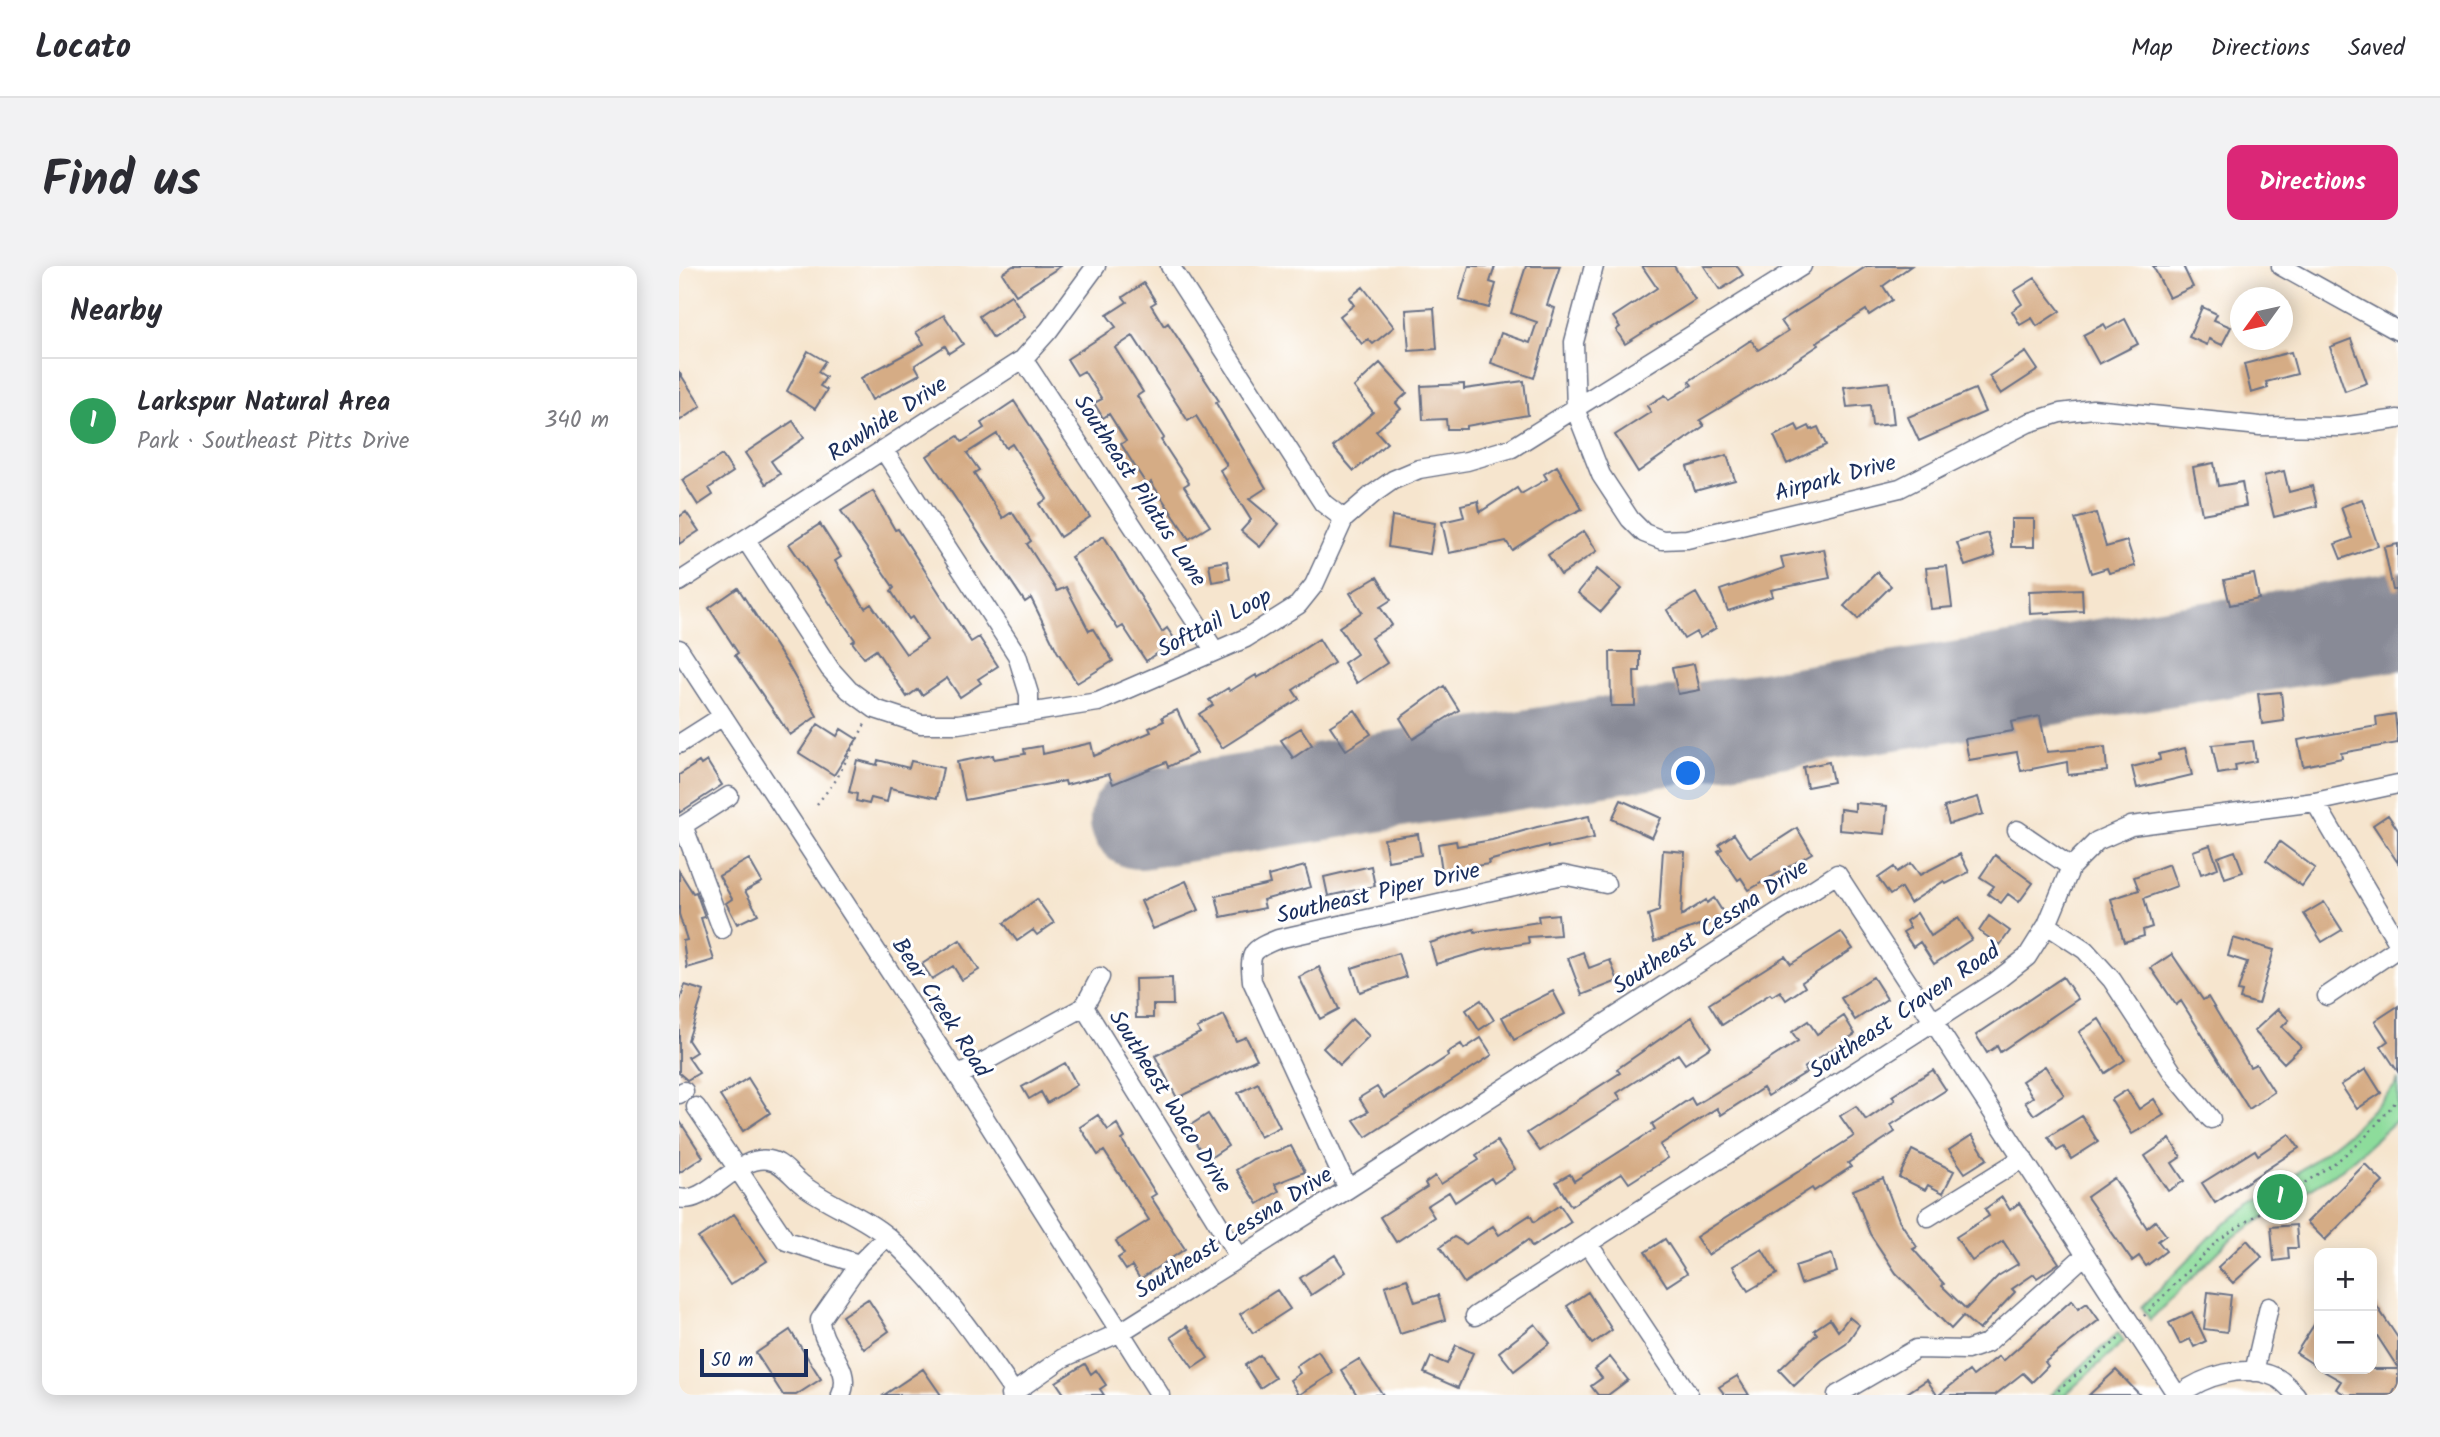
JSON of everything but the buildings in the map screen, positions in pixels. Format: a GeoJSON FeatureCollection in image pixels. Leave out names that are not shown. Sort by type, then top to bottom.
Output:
{"type":"FeatureCollection","features":[{"type":"Feature","properties":{"kind":"street","name":"Rawhide Drive"},"geometry":{"type":"LineString","coordinates":[[679,582],[1023,359],[1049,330],[1095,266]]}},
{"type":"Feature","properties":{"kind":"street"},"geometry":{"type":"LineString","coordinates":[[1170,266],[1323,503],[1344,519]]}},
{"type":"Feature","properties":{"kind":"street","name":"Airpark Drive"},"geometry":{"type":"LineString","coordinates":[[1594,266],[1574,342],[1576,411],[1601,475],[1615,497],[1644,533],[1662,540],[1687,539],[1900,488],[2028,423],[2060,413],[2093,409],[2260,426],[2340,427],[2398,419]]}},
{"type":"Feature","properties":{"kind":"street","name":"Softtail Loop"},"geometry":{"type":"LineString","coordinates":[[746,540],[829,669],[849,690],[875,709],[921,724],[958,724],[1030,710],[1098,702],[1257,632],[1298,605],[1314,585],[1344,519],[1393,480],[1419,469],[1467,461],[1512,448],[1576,411],[1781,271],[1802,266]]}},
{"type":"Feature","properties":{"kind":"street"},"geometry":{"type":"LineString","coordinates":[[2281,266],[2398,331]]}},
{"type":"Feature","properties":{"kind":"street","name":"Southeast Pilatus Lane"},"geometry":{"type":"LineString","coordinates":[[1023,359],[1215,651]]}},
{"type":"Feature","properties":{"kind":"street"},"geometry":{"type":"LineString","coordinates":[[883,449],[1017,655],[1029,694],[1030,710]]}},
{"type":"Feature","properties":{"kind":"street","name":"Bear Creek Road"},"geometry":{"type":"LineString","coordinates":[[679,649],[958,1076],[1160,1395]]}},
{"type":"Feature","properties":{"kind":"street"},"geometry":{"type":"LineString","coordinates":[[679,744],[723,716]]}},
{"type":"Feature","properties":{"kind":"street","name":"Southeast Craven Road"},"geometry":{"type":"LineString","coordinates":[[1475,1316],[1934,1022],[2027,957],[2047,925],[2071,867],[2097,841],[2131,826],[2315,802],[2398,785]]}},
{"type":"Feature","properties":{"kind":"street"},"geometry":{"type":"LineString","coordinates":[[722,929],[681,826],[729,796]]}},
{"type":"Feature","properties":{"kind":"street"},"geometry":{"type":"LineString","coordinates":[[2315,802],[2398,945],[2327,996]]}},
{"type":"Feature","properties":{"kind":"street"},"geometry":{"type":"LineString","coordinates":[[2017,830],[2071,867]]}},
{"type":"Feature","properties":{"kind":"street","name":"Southeast Cessna Drive"},"geometry":{"type":"LineString","coordinates":[[1012,1393],[1063,1358],[1121,1332],[1837,874],[2084,1256],[2178,1395]]}},
{"type":"Feature","properties":{"kind":"street","name":"Southeast Piper Drive"},"geometry":{"type":"LineString","coordinates":[[1348,1189],[1338,1174],[1252,981],[1250,960],[1257,948],[1278,939],[1563,875],[1606,884]]}},
{"type":"Feature","properties":{"kind":"street"},"geometry":{"type":"LineString","coordinates":[[2047,925],[2085,950],[2112,980],[2173,1073],[2211,1119]]}},
{"type":"Feature","properties":{"kind":"street"},"geometry":{"type":"LineString","coordinates":[[958,1076],[1084,1007],[1100,977]]}},
{"type":"Feature","properties":{"kind":"street","name":"Southeast Waco Drive"},"geometry":{"type":"LineString","coordinates":[[1084,1007],[1239,1257]]}},
{"type":"Feature","properties":{"kind":"street"},"geometry":{"type":"LineString","coordinates":[[696,1107],[786,1241],[859,1264]]}},
{"type":"Feature","properties":{"kind":"street"},"geometry":{"type":"LineString","coordinates":[[1929,1217],[2023,1158]]}},
{"type":"Feature","properties":{"kind":"street"},"geometry":{"type":"LineString","coordinates":[[679,1198],[692,1198],[751,1161],[767,1159],[779,1163],[802,1185],[887,1236],[930,1280],[1012,1393]]}},
{"type":"Feature","properties":{"kind":"street"},"geometry":{"type":"LineString","coordinates":[[841,1395],[845,1382],[844,1371],[824,1337],[820,1320],[859,1264],[887,1236]]}},
{"type":"Feature","properties":{"kind":"street"},"geometry":{"type":"LineString","coordinates":[[1589,1245],[1684,1393]]}},
{"type":"Feature","properties":{"kind":"street"},"geometry":{"type":"LineString","coordinates":[[1837,1395],[1916,1349],[1967,1350],[1987,1343],[2084,1256]]}},
{"type":"Feature","properties":{"kind":"street"},"geometry":{"type":"LineString","coordinates":[[2254,1372],[2269,1307]]}},
{"type":"Feature","properties":{"kind":"street"},"geometry":{"type":"LineString","coordinates":[[2178,1395],[2195,1383],[2220,1374],[2254,1372],[2277,1377],[2297,1395]]}},
{"type":"Feature","properties":{"kind":"path"},"geometry":{"type":"LineString","coordinates":[[817,804],[836,780],[865,724]]}},
{"type":"Feature","properties":{"kind":"path"},"geometry":{"type":"LineString","coordinates":[[2139,1320],[2217,1241],[2336,1162],[2361,1142],[2398,1100]]}},
{"type":"Feature","properties":{"kind":"path"},"geometry":{"type":"LineString","coordinates":[[2053,1395],[2124,1334]]}},
{"type":"Feature","properties":{"kind":"green space"},"geometry":{"type":"Polygon","coordinates":[[[2398,1079],[2398,1119],[2342,1169],[2233,1237],[2150,1320],[2142,1307],[2223,1224],[2276,1190],[2353,1129],[2394,1087],[2398,1079]]]}},
{"type":"Feature","properties":{"kind":"green space"},"geometry":{"type":"Polygon","coordinates":[[[2118,1333],[2124,1341],[2065,1395],[2050,1395],[2118,1333]]]}},
{"type":"Feature","properties":{"kind":"runway"},"geometry":{"type":"LineString","coordinates":[[1139,820],[2398,621]]}},
{"type":"Feature","properties":{"kind":"place","name":"Larkspur Natural Area"},"geometry":{"type":"Point","coordinates":[2280,1197]}}]}
